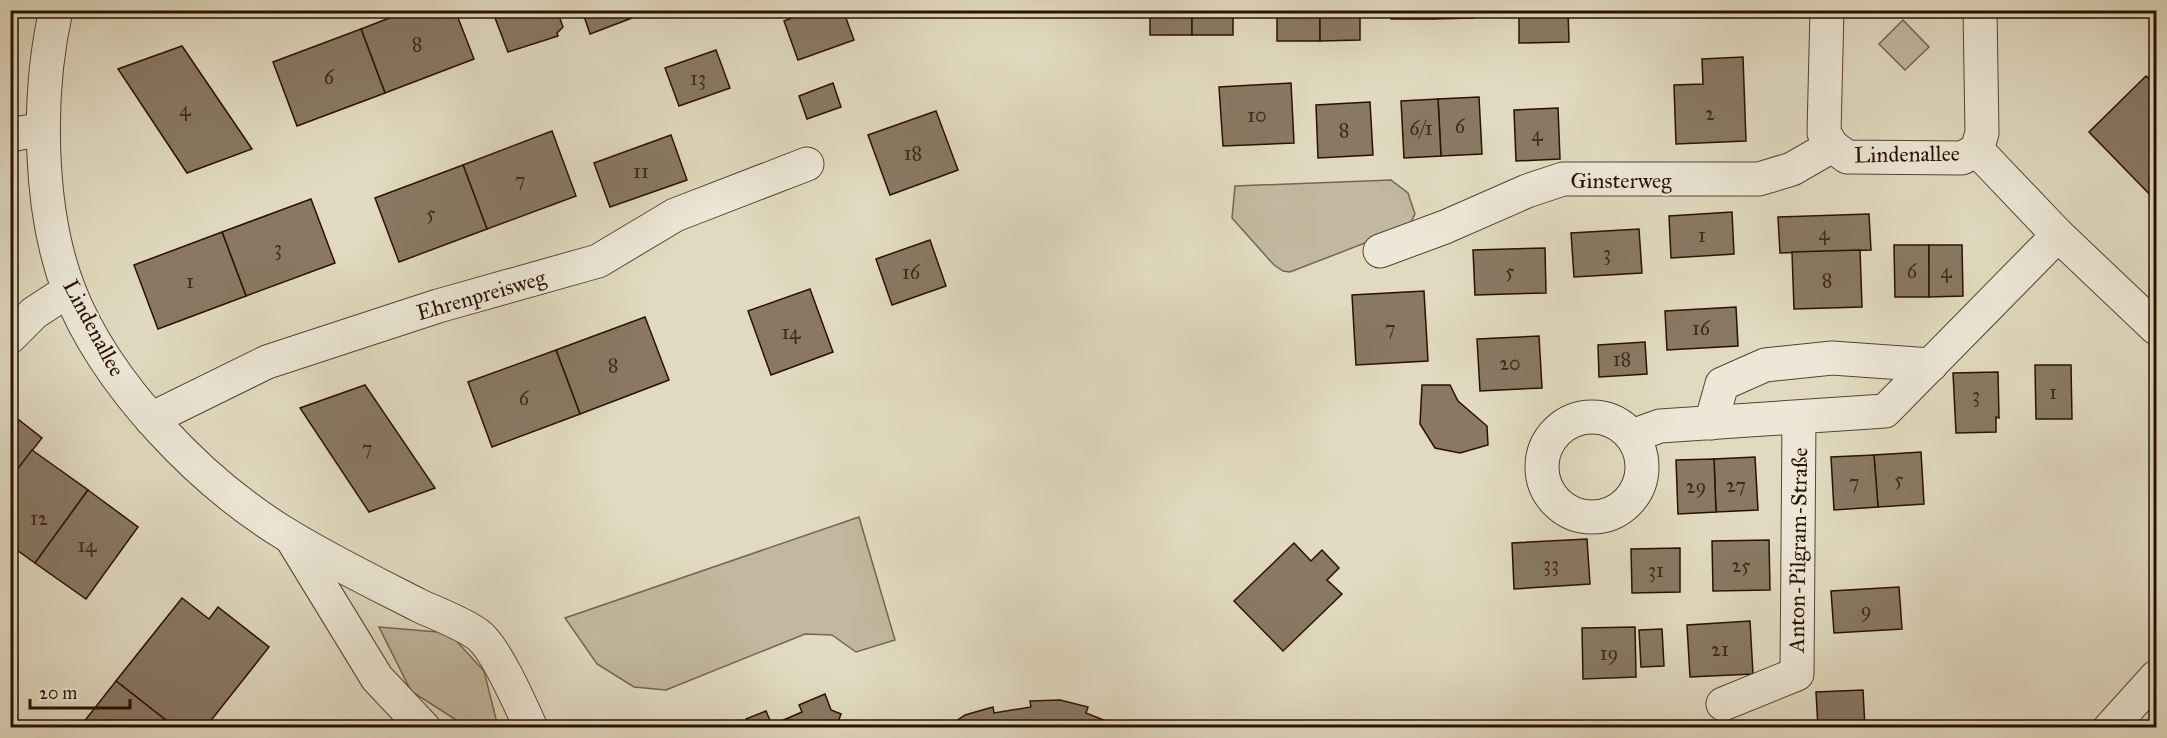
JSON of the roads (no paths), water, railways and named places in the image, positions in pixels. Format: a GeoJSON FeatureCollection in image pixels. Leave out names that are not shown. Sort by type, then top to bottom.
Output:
{"type":"FeatureCollection","features":[{"type":"Feature","properties":{"kind":"street","name":"Lindenallee"},"geometry":{"type":"LineString","coordinates":[[56,10],[46,51],[43,129],[50,221],[69,290],[106,359],[151,419],[201,471],[266,522],[291,538],[479,634],[513,686],[531,728]]}},
{"type":"Feature","properties":{"kind":"street","name":"Lindenallee"},"geometry":{"type":"LineString","coordinates":[[1827,10],[1824,133],[1832,146],[1847,157],[1962,158],[1977,150],[2058,236],[2157,328]]}},
{"type":"Feature","properties":{"kind":"street"},"geometry":{"type":"LineString","coordinates":[[1977,150],[1982,133],[1980,10]]}},
{"type":"Feature","properties":{"kind":"street"},"geometry":{"type":"LineString","coordinates":[[10,135],[43,129]]}},
{"type":"Feature","properties":{"kind":"street","name":"Ginsterweg"},"geometry":{"type":"LineString","coordinates":[[1380,250],[1445,227],[1527,191],[1563,179],[1759,179],[1792,169],[1832,146]]}},
{"type":"Feature","properties":{"kind":"street","name":"Ehrenpreisweg"},"geometry":{"type":"LineString","coordinates":[[151,419],[267,362],[438,306],[598,261],[675,215],[807,164]]}},
{"type":"Feature","properties":{"kind":"street","name":"Anton-Pilgram-Straße"},"geometry":{"type":"LineString","coordinates":[[1632,436],[1660,426],[1885,411],[2058,236]]}},
{"type":"Feature","properties":{"kind":"street"},"geometry":{"type":"LineString","coordinates":[[10,337],[34,314],[69,290]]}},
{"type":"Feature","properties":{"kind":"street"},"geometry":{"type":"LineString","coordinates":[[1711,423],[1722,384],[1765,365],[1832,358],[1931,365]]}},
{"type":"Feature","properties":{"kind":"street","name":"Anton-Pilgram-Straße"},"geometry":{"type":"LineString","coordinates":[[1723,704],[1797,674],[1799,418]]}},
{"type":"Feature","properties":{"kind":"street","name":"Lindenallee"},"geometry":{"type":"LineString","coordinates":[[291,538],[377,678],[424,728]]}},
{"type":"Feature","properties":{"kind":"street"},"geometry":{"type":"LineString","coordinates":[[2110,728],[2157,677]]}}]}
